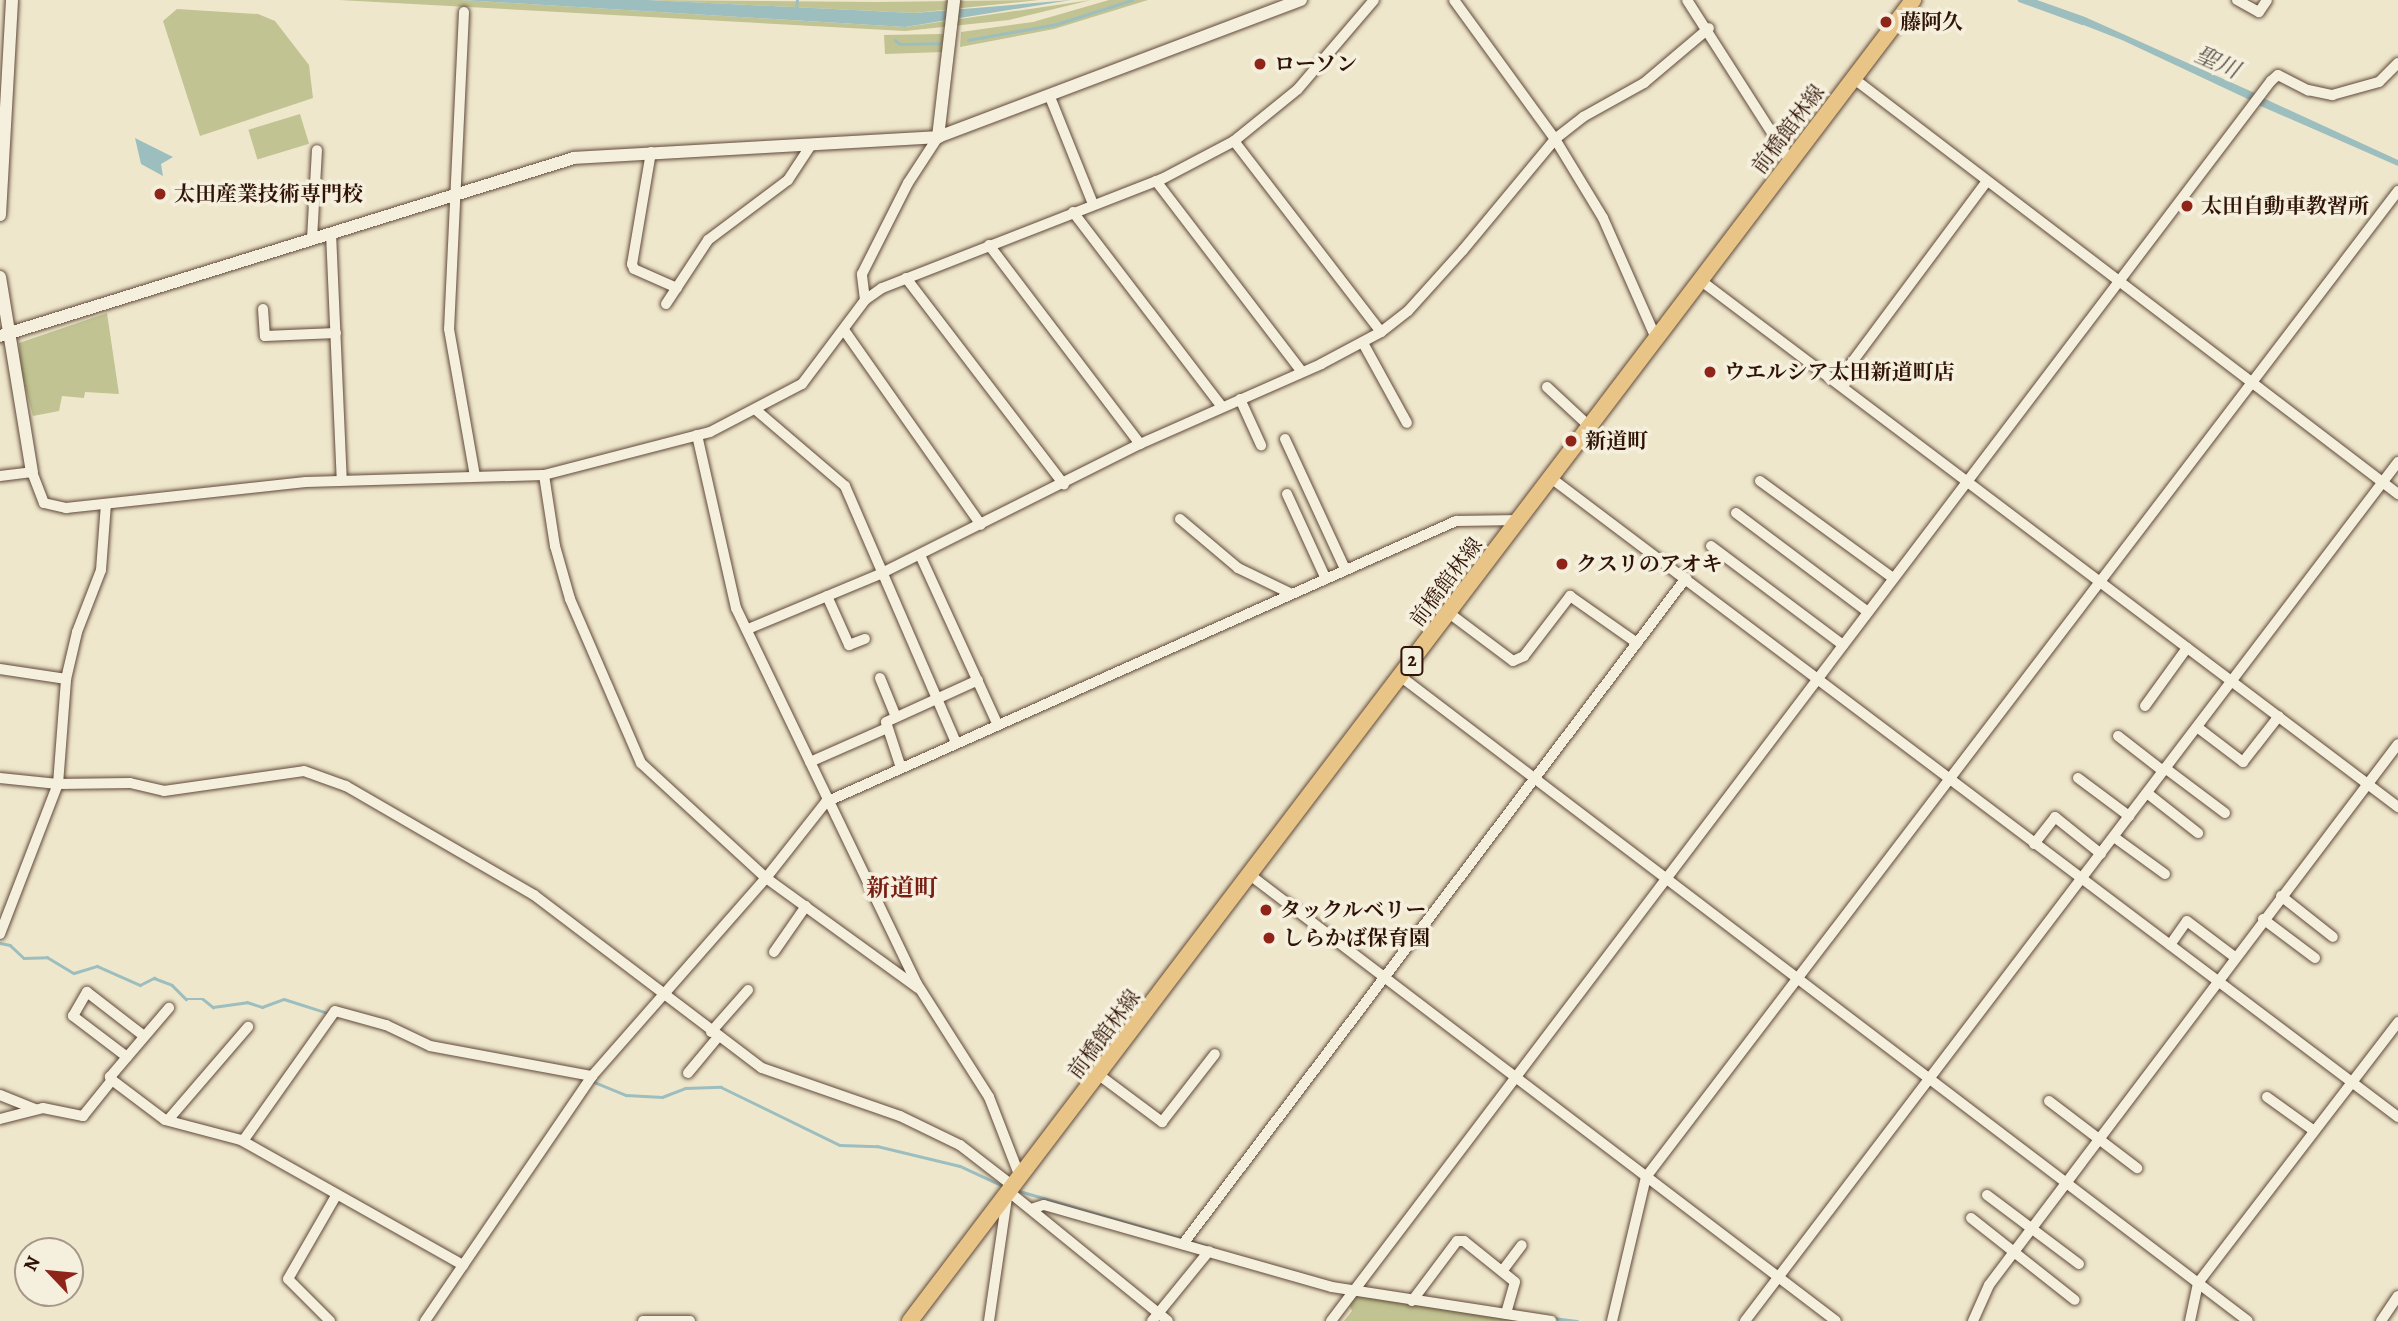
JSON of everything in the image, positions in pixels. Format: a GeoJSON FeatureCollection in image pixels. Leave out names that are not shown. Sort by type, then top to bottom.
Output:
{"type":"FeatureCollection","features":[{"type":"Feature","properties":{"kind":"main road","name":"前橋館林線"},"geometry":{"type":"LineString","coordinates":[[910,1321],[1913,0]]}},
{"type":"Feature","properties":{"kind":"street"},"geometry":{"type":"LineString","coordinates":[[0,215],[12,0]]}},
{"type":"Feature","properties":{"kind":"street"},"geometry":{"type":"LineString","coordinates":[[865,300],[862,274],[908,183],[938,136],[954,0]]}},
{"type":"Feature","properties":{"kind":"street"},"geometry":{"type":"LineString","coordinates":[[4,335],[457,191],[577,157],[938,136],[1050,97],[1301,0]]}},
{"type":"Feature","properties":{"kind":"street"},"geometry":{"type":"LineString","coordinates":[[0,277],[4,335],[32,472],[38,493],[48,506],[106,504],[342,480],[544,475],[582,468],[697,435],[756,410],[802,384],[865,300],[906,278],[1156,181],[1234,141],[1298,89],[1374,0]]}},
{"type":"Feature","properties":{"kind":"street"},"geometry":{"type":"LineString","coordinates":[[1454,0],[1555,139],[1602,218],[1656,338]]}},
{"type":"Feature","properties":{"kind":"street"},"geometry":{"type":"LineString","coordinates":[[1687,0],[1709,28],[1790,161]]}},
{"type":"Feature","properties":{"kind":"street"},"geometry":{"type":"LineString","coordinates":[[2237,0],[2259,12],[2267,0]]}},
{"type":"Feature","properties":{"kind":"street"},"geometry":{"type":"LineString","coordinates":[[464,12],[449,329],[475,476]]}},
{"type":"Feature","properties":{"kind":"street"},"geometry":{"type":"LineString","coordinates":[[748,629],[880,574],[1064,485],[1140,443],[1302,372],[1381,332],[1408,311],[1463,250],[1555,139],[1583,117],[1644,83],[1709,28]]}},
{"type":"Feature","properties":{"kind":"street"},"geometry":{"type":"LineString","coordinates":[[1331,1321],[2277,75],[2308,90],[2332,96],[2379,82],[2398,63]]}},
{"type":"Feature","properties":{"kind":"street"},"geometry":{"type":"LineString","coordinates":[[1853,78],[2398,494]]}},
{"type":"Feature","properties":{"kind":"street"},"geometry":{"type":"LineString","coordinates":[[1050,97],[1093,204]]}},
{"type":"Feature","properties":{"kind":"street"},"geometry":{"type":"LineString","coordinates":[[1234,141],[1381,332]]}},
{"type":"Feature","properties":{"kind":"street"},"geometry":{"type":"LineString","coordinates":[[666,303],[708,240],[788,180],[809,155],[811,145]]}},
{"type":"Feature","properties":{"kind":"street"},"geometry":{"type":"LineString","coordinates":[[312,239],[317,150]]}},
{"type":"Feature","properties":{"kind":"street"},"geometry":{"type":"LineString","coordinates":[[651,152],[632,264],[634,269],[677,288]]}},
{"type":"Feature","properties":{"kind":"street"},"geometry":{"type":"LineString","coordinates":[[1156,181],[1302,372]]}},
{"type":"Feature","properties":{"kind":"street"},"geometry":{"type":"LineString","coordinates":[[1838,381],[1987,181]]}},
{"type":"Feature","properties":{"kind":"street"},"geometry":{"type":"LineString","coordinates":[[1612,1321],[1646,1177],[2398,191]]}},
{"type":"Feature","properties":{"kind":"street"},"geometry":{"type":"LineString","coordinates":[[1073,212],[1222,407]]}},
{"type":"Feature","properties":{"kind":"street"},"geometry":{"type":"LineString","coordinates":[[331,233],[342,480]]}},
{"type":"Feature","properties":{"kind":"street"},"geometry":{"type":"LineString","coordinates":[[989,245],[1140,443]]}},
{"type":"Feature","properties":{"kind":"street"},"geometry":{"type":"LineString","coordinates":[[906,278],[1064,485]]}},
{"type":"Feature","properties":{"kind":"street"},"geometry":{"type":"LineString","coordinates":[[1700,280],[1838,381],[2100,583],[2398,807]]}},
{"type":"Feature","properties":{"kind":"street"},"geometry":{"type":"LineString","coordinates":[[263,309],[265,336],[336,333]]}},
{"type":"Feature","properties":{"kind":"street"},"geometry":{"type":"LineString","coordinates":[[844,330],[981,525]]}},
{"type":"Feature","properties":{"kind":"street"},"geometry":{"type":"LineString","coordinates":[[1363,343],[1407,424]]}},
{"type":"Feature","properties":{"kind":"street"},"geometry":{"type":"LineString","coordinates":[[1547,387],[1590,427]]}},
{"type":"Feature","properties":{"kind":"street"},"geometry":{"type":"LineString","coordinates":[[1240,399],[1261,445]]}},
{"type":"Feature","properties":{"kind":"street"},"geometry":{"type":"LineString","coordinates":[[756,410],[845,486],[934,699],[956,742]]}},
{"type":"Feature","properties":{"kind":"street"},"geometry":{"type":"LineString","coordinates":[[697,435],[736,608],[810,762],[826,802],[920,990],[989,1097],[1014,1185],[989,1321]]}},
{"type":"Feature","properties":{"kind":"street"},"geometry":{"type":"LineString","coordinates":[[1285,439],[1345,569]]}},
{"type":"Feature","properties":{"kind":"street"},"geometry":{"type":"LineString","coordinates":[[1745,1321],[2398,463]]}},
{"type":"Feature","properties":{"kind":"street"},"geometry":{"type":"LineString","coordinates":[[0,477],[32,472]]}},
{"type":"Feature","properties":{"kind":"street"},"geometry":{"type":"LineString","coordinates":[[544,475],[555,546],[570,599],[641,763],[766,878],[920,990]]}},
{"type":"Feature","properties":{"kind":"street"},"geometry":{"type":"LineString","coordinates":[[1551,478],[2398,1117]]}},
{"type":"Feature","properties":{"kind":"street"},"geometry":{"type":"LineString","coordinates":[[1760,481],[1893,579]]}},
{"type":"Feature","properties":{"kind":"street"},"geometry":{"type":"LineString","coordinates":[[1287,494],[1325,577]]}},
{"type":"Feature","properties":{"kind":"street"},"geometry":{"type":"LineString","coordinates":[[0,934],[58,784],[66,679],[76,632],[101,570],[106,504]]}},
{"type":"Feature","properties":{"kind":"street"},"geometry":{"type":"LineString","coordinates":[[1736,513],[1868,612]]}},
{"type":"Feature","properties":{"kind":"street"},"geometry":{"type":"LineString","coordinates":[[1180,519],[1238,568],[1290,593]]}},
{"type":"Feature","properties":{"kind":"street"},"geometry":{"type":"LineString","coordinates":[[425,1321],[592,1076],[766,878],[826,802],[1455,520],[1520,520]]}},
{"type":"Feature","properties":{"kind":"street"},"geometry":{"type":"LineString","coordinates":[[1711,546],[1843,645]]}},
{"type":"Feature","properties":{"kind":"street"},"geometry":{"type":"LineString","coordinates":[[920,555],[998,723]]}},
{"type":"Feature","properties":{"kind":"street"},"geometry":{"type":"LineString","coordinates":[[1183,1244],[1686,578]]}},
{"type":"Feature","properties":{"kind":"street"},"geometry":{"type":"LineString","coordinates":[[827,596],[849,645],[865,639]]}},
{"type":"Feature","properties":{"kind":"street"},"geometry":{"type":"LineString","coordinates":[[1449,613],[1513,661],[1524,656],[1570,596],[1637,643]]}},
{"type":"Feature","properties":{"kind":"street"},"geometry":{"type":"LineString","coordinates":[[2145,706],[2187,648]]}},
{"type":"Feature","properties":{"kind":"street"},"geometry":{"type":"LineString","coordinates":[[0,670],[66,679]]}},
{"type":"Feature","properties":{"kind":"street"},"geometry":{"type":"LineString","coordinates":[[1401,676],[2248,1321]]}},
{"type":"Feature","properties":{"kind":"street"},"geometry":{"type":"LineString","coordinates":[[880,678],[896,717]]}},
{"type":"Feature","properties":{"kind":"street"},"geometry":{"type":"LineString","coordinates":[[901,768],[886,722],[978,680]]}},
{"type":"Feature","properties":{"kind":"street"},"geometry":{"type":"LineString","coordinates":[[2197,727],[2243,762],[2279,716]]}},
{"type":"Feature","properties":{"kind":"street"},"geometry":{"type":"LineString","coordinates":[[810,762],[887,728]]}},
{"type":"Feature","properties":{"kind":"street"},"geometry":{"type":"LineString","coordinates":[[2118,736],[2225,813]]}},
{"type":"Feature","properties":{"kind":"street"},"geometry":{"type":"LineString","coordinates":[[1973,1321],[1989,1286],[2014,1251],[2398,744]]}},
{"type":"Feature","properties":{"kind":"street"},"geometry":{"type":"LineString","coordinates":[[0,778],[58,784],[130,783],[164,791],[304,771],[346,786],[534,895],[762,1068],[900,1116],[960,1145],[1014,1185],[1034,1209],[1155,1317],[1168,1321]]}},
{"type":"Feature","properties":{"kind":"street"},"geometry":{"type":"LineString","coordinates":[[2078,778],[2129,816]]}},
{"type":"Feature","properties":{"kind":"street"},"geometry":{"type":"LineString","coordinates":[[2147,793],[2198,833]]}},
{"type":"Feature","properties":{"kind":"street"},"geometry":{"type":"LineString","coordinates":[[2034,844],[2055,817],[2101,854]]}},
{"type":"Feature","properties":{"kind":"street"},"geometry":{"type":"LineString","coordinates":[[2114,837],[2165,874]]}},
{"type":"Feature","properties":{"kind":"street"},"geometry":{"type":"LineString","coordinates":[[1250,875],[1836,1321]]}},
{"type":"Feature","properties":{"kind":"street"},"geometry":{"type":"LineString","coordinates":[[2281,896],[2333,937]]}},
{"type":"Feature","properties":{"kind":"street"},"geometry":{"type":"LineString","coordinates":[[774,952],[806,906]]}},
{"type":"Feature","properties":{"kind":"street"},"geometry":{"type":"LineString","coordinates":[[2263,919],[2315,958]]}},
{"type":"Feature","properties":{"kind":"street"},"geometry":{"type":"LineString","coordinates":[[2170,944],[2187,921],[2236,958]]}},
{"type":"Feature","properties":{"kind":"street"},"geometry":{"type":"LineString","coordinates":[[688,1073],[748,990]]}},
{"type":"Feature","properties":{"kind":"street"},"geometry":{"type":"LineString","coordinates":[[127,1057],[73,1016],[87,992],[144,1036]]}},
{"type":"Feature","properties":{"kind":"street"},"geometry":{"type":"LineString","coordinates":[[0,1095],[35,1109],[83,1116],[112,1080],[110,1077],[169,1008]]}},
{"type":"Feature","properties":{"kind":"street"},"geometry":{"type":"LineString","coordinates":[[243,1141],[335,1011],[386,1025],[430,1046],[592,1076]]}},
{"type":"Feature","properties":{"kind":"street"},"geometry":{"type":"LineString","coordinates":[[2190,1321],[2198,1283],[2398,1022]]}},
{"type":"Feature","properties":{"kind":"street"},"geometry":{"type":"LineString","coordinates":[[168,1121],[248,1027]]}},
{"type":"Feature","properties":{"kind":"street"},"geometry":{"type":"LineString","coordinates":[[1099,1075],[1161,1122],[1215,1054]]}},
{"type":"Feature","properties":{"kind":"street"},"geometry":{"type":"LineString","coordinates":[[112,1080],[168,1121],[243,1141],[336,1196],[463,1265]]}},
{"type":"Feature","properties":{"kind":"street"},"geometry":{"type":"LineString","coordinates":[[2267,1097],[2313,1130]]}},
{"type":"Feature","properties":{"kind":"street"},"geometry":{"type":"LineString","coordinates":[[2049,1101],[2137,1168]]}},
{"type":"Feature","properties":{"kind":"street"},"geometry":{"type":"LineString","coordinates":[[0,1119],[35,1109]]}},
{"type":"Feature","properties":{"kind":"street"},"geometry":{"type":"LineString","coordinates":[[1987,1195],[2079,1264]]}},
{"type":"Feature","properties":{"kind":"street"},"geometry":{"type":"LineString","coordinates":[[330,1321],[288,1279],[336,1196]]}},
{"type":"Feature","properties":{"kind":"street"},"geometry":{"type":"LineString","coordinates":[[1034,1209],[1044,1205],[1355,1290],[1551,1321]]}},
{"type":"Feature","properties":{"kind":"street"},"geometry":{"type":"LineString","coordinates":[[1971,1217],[2074,1300]]}},
{"type":"Feature","properties":{"kind":"street"},"geometry":{"type":"LineString","coordinates":[[1412,1301],[1457,1241],[1464,1241],[1515,1282],[1506,1314]]}},
{"type":"Feature","properties":{"kind":"street"},"geometry":{"type":"LineString","coordinates":[[1503,1270],[1522,1245]]}},
{"type":"Feature","properties":{"kind":"street"},"geometry":{"type":"LineString","coordinates":[[1155,1317],[1209,1251]]}},
{"type":"Feature","properties":{"kind":"street"},"geometry":{"type":"LineString","coordinates":[[2381,1321],[2398,1296]]}},
{"type":"Feature","properties":{"kind":"street"},"geometry":{"type":"LineString","coordinates":[[643,1321],[690,1321]]}},
{"type":"Feature","properties":{"kind":"green space"},"geometry":{"type":"Polygon","coordinates":[[[339,0],[461,0],[905,27],[1091,0],[1009,20],[905,31],[339,0]]]}},
{"type":"Feature","properties":{"kind":"green space"},"geometry":{"type":"Polygon","coordinates":[[[648,0],[876,2],[1039,0],[914,13],[648,0]]]}},
{"type":"Feature","properties":{"kind":"green space"},"geometry":{"type":"Polygon","coordinates":[[[1109,0],[1148,0],[1054,29],[960,47],[961,32],[1033,22],[1109,0]]]}},
{"type":"Feature","properties":{"kind":"green space"},"geometry":{"type":"Polygon","coordinates":[[[177,9],[258,14],[275,21],[309,65],[313,98],[200,136],[163,21],[177,9]]]}},
{"type":"Feature","properties":{"kind":"green space"},"geometry":{"type":"Polygon","coordinates":[[[942,34],[947,37],[943,52],[885,54],[884,35],[942,34]]]}},
{"type":"Feature","properties":{"kind":"green space"},"geometry":{"type":"Polygon","coordinates":[[[300,114],[309,144],[257,159],[248,130],[300,114]]]}},
{"type":"Feature","properties":{"kind":"green space"},"geometry":{"type":"Polygon","coordinates":[[[107,313],[119,394],[85,392],[84,398],[62,396],[59,411],[33,416],[21,371],[19,343],[107,313]]]}},
{"type":"Feature","properties":{"kind":"green space"},"geometry":{"type":"Polygon","coordinates":[[[1356,1295],[1522,1321],[1344,1321],[1352,1311],[1348,1302],[1356,1295]]]}},
{"type":"Feature","properties":{"kind":"water"},"geometry":{"type":"Polygon","coordinates":[[[461,0],[648,0],[914,13],[1071,0],[905,27],[461,0]]]}},
{"type":"Feature","properties":{"kind":"water"},"geometry":{"type":"Polygon","coordinates":[[[2019,0],[2037,0],[2085,17],[2257,94],[2252,101],[2122,40],[2019,0]]]}},
{"type":"Feature","properties":{"kind":"water"},"geometry":{"type":"Polygon","coordinates":[[[2261,97],[2398,160],[2398,166],[2256,104],[2261,97]]]}},
{"type":"Feature","properties":{"kind":"water"},"geometry":{"type":"Polygon","coordinates":[[[135,138],[173,157],[161,164],[163,176],[141,164],[135,138]]]}},
{"type":"Feature","properties":{"kind":"waterway"},"geometry":{"type":"LineString","coordinates":[[796,11],[797,0]]}},
{"type":"Feature","properties":{"kind":"waterway","name":"聖川"},"geometry":{"type":"LineString","coordinates":[[968,40],[1057,24],[1132,0]]}},
{"type":"Feature","properties":{"kind":"waterway","name":"聖川"},"geometry":{"type":"LineString","coordinates":[[2019,0],[2082,23]]}},
{"type":"Feature","properties":{"kind":"waterway","name":"聖川"},"geometry":{"type":"LineString","coordinates":[[895,40],[900,44],[939,43]]}},
{"type":"Feature","properties":{"kind":"waterway"},"geometry":{"type":"LineString","coordinates":[[0,943],[10,945],[24,958],[47,957],[74,973],[97,966],[140,985],[154,978],[172,985],[186,999],[203,999],[213,1007],[247,1002],[262,1007],[284,999],[328,1013]]}},
{"type":"Feature","properties":{"kind":"waterway"},"geometry":{"type":"LineString","coordinates":[[594,1082],[626,1095],[662,1097],[685,1088],[721,1087],[840,1145],[877,1146],[960,1166],[1003,1186]]}},
{"type":"Feature","properties":{"kind":"waterway"},"geometry":{"type":"LineString","coordinates":[[1016,1190],[1184,1239]]}},
{"type":"Feature","properties":{"kind":"waterway"},"geometry":{"type":"LineString","coordinates":[[1190,1241],[1208,1246]]}},
{"type":"Feature","properties":{"kind":"waterway"},"geometry":{"type":"LineString","coordinates":[[1553,1318],[1577,1321]]}},
{"type":"Feature","properties":{"kind":"place","name":"藤阿久"},"geometry":{"type":"Point","coordinates":[1886,22]}},
{"type":"Feature","properties":{"kind":"place","name":"ローソン"},"geometry":{"type":"Point","coordinates":[1260,64]}},
{"type":"Feature","properties":{"kind":"place","name":"太田産業技術専門校"},"geometry":{"type":"Point","coordinates":[160,194]}},
{"type":"Feature","properties":{"kind":"place","name":"太田自動車教習所"},"geometry":{"type":"Point","coordinates":[2187,206]}},
{"type":"Feature","properties":{"kind":"place","name":"ウエルシア太田新道町店"},"geometry":{"type":"Point","coordinates":[1710,372]}},
{"type":"Feature","properties":{"kind":"place","name":"新道町"},"geometry":{"type":"Point","coordinates":[1571,441]}},
{"type":"Feature","properties":{"kind":"place","name":"クスリのアオキ"},"geometry":{"type":"Point","coordinates":[1562,564]}},
{"type":"Feature","properties":{"kind":"place","name":"タックルベリー"},"geometry":{"type":"Point","coordinates":[1266,910]}},
{"type":"Feature","properties":{"kind":"place","name":"しらかば保育園"},"geometry":{"type":"Point","coordinates":[1269,938]}},
{"type":"Feature","properties":{"kind":"district","name":"新道町"},"geometry":{"type":"Point","coordinates":[902,889]}}]}
